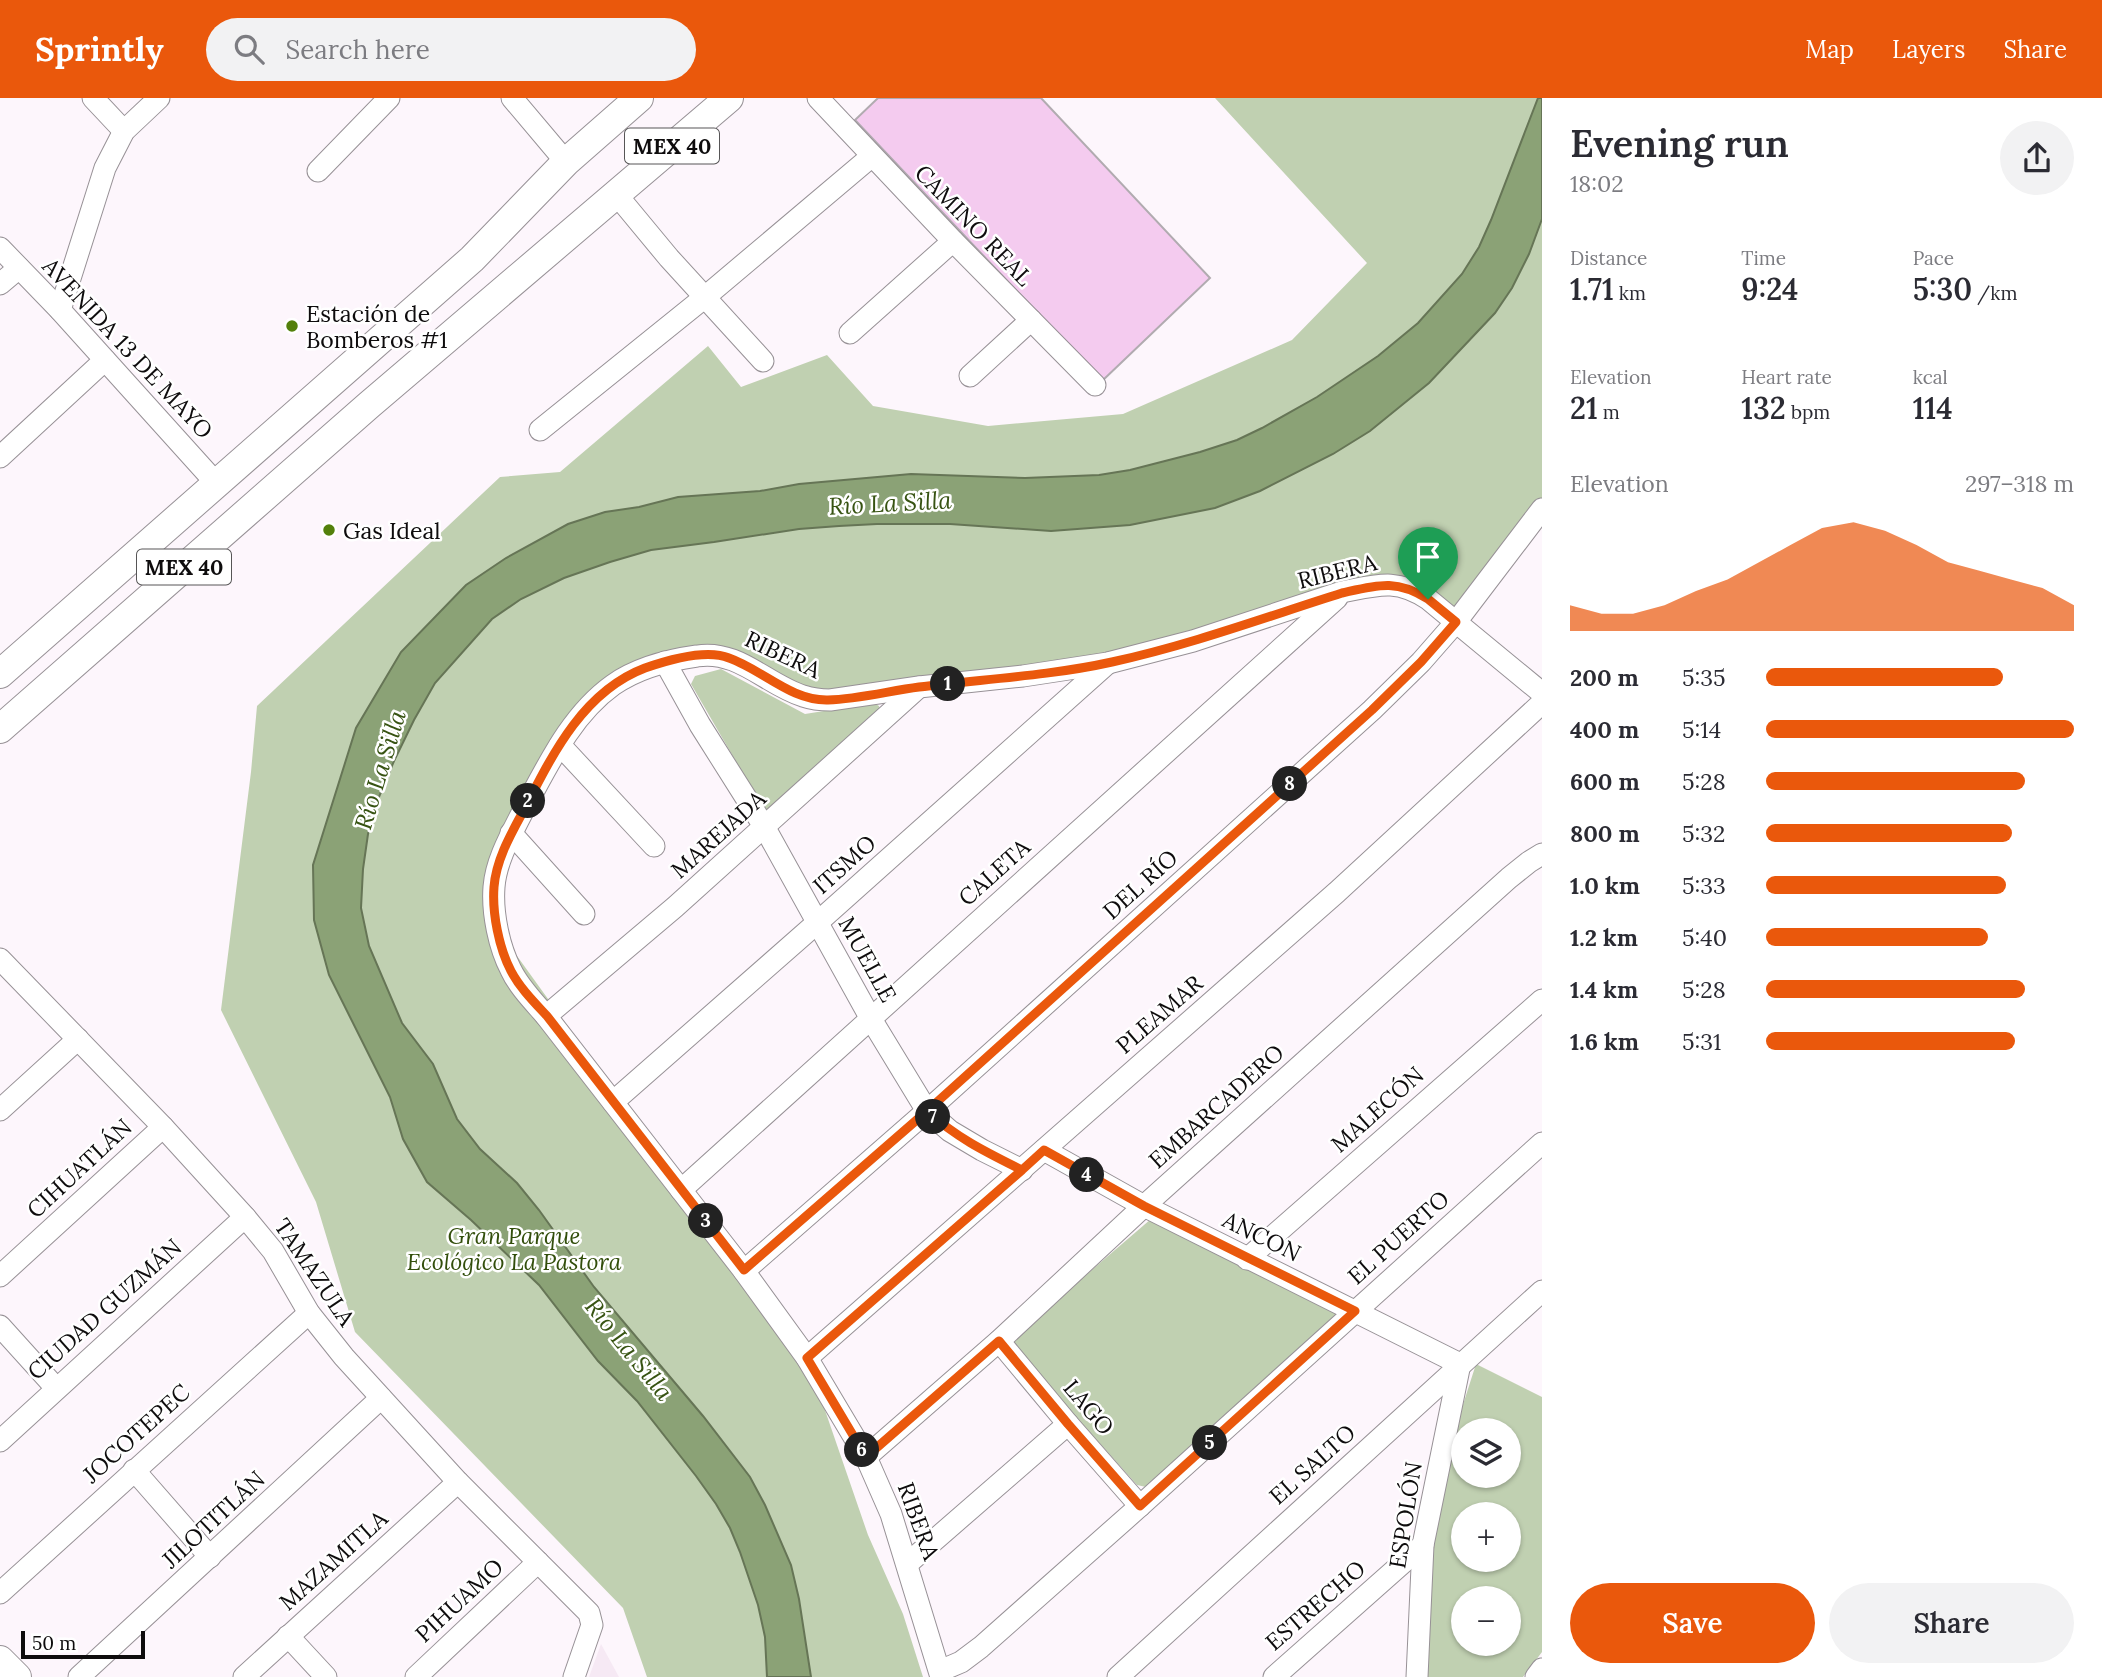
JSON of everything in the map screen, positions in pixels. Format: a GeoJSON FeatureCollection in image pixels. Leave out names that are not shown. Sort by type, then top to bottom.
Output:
{"type":"FeatureCollection","features":[{"type":"Feature","properties":{"kind":"main road","name":"MEX 40"},"geometry":{"type":"LineString","coordinates":[[0,674],[472,259],[566,162],[639,98]]}},
{"type":"Feature","properties":{"kind":"main road","name":"MEX 40"},"geometry":{"type":"LineString","coordinates":[[0,729],[369,405],[729,98]]}},
{"type":"Feature","properties":{"kind":"main road"},"geometry":{"type":"LineString","coordinates":[[339,374],[369,405]]}},
{"type":"Feature","properties":{"kind":"main road"},"geometry":{"type":"LineString","coordinates":[[0,1660],[17,1677]]}},
{"type":"Feature","properties":{"kind":"street"},"geometry":{"type":"LineString","coordinates":[[93,98],[124,131]]}},
{"type":"Feature","properties":{"kind":"street"},"geometry":{"type":"LineString","coordinates":[[60,310],[105,168],[124,131],[159,98]]}},
{"type":"Feature","properties":{"kind":"street"},"geometry":{"type":"LineString","coordinates":[[318,171],[388,98]]}},
{"type":"Feature","properties":{"kind":"street"},"geometry":{"type":"LineString","coordinates":[[512,98],[566,162]]}},
{"type":"Feature","properties":{"kind":"street","name":"CAMINO REAL"},"geometry":{"type":"LineString","coordinates":[[818,98],[953,241],[1096,385]]}},
{"type":"Feature","properties":{"kind":"street"},"geometry":{"type":"LineString","coordinates":[[540,430],[705,297],[872,156]]}},
{"type":"Feature","properties":{"kind":"street"},"geometry":{"type":"LineString","coordinates":[[616,194],[763,361]]}},
{"type":"Feature","properties":{"kind":"street"},"geometry":{"type":"LineString","coordinates":[[850,333],[953,241]]}},
{"type":"Feature","properties":{"kind":"street","name":"AVENIDA 13 DE MAYO"},"geometry":{"type":"LineString","coordinates":[[0,248],[60,310],[216,483]]}},
{"type":"Feature","properties":{"kind":"street"},"geometry":{"type":"LineString","coordinates":[[0,285],[19,268]]}},
{"type":"Feature","properties":{"kind":"street"},"geometry":{"type":"LineString","coordinates":[[970,376],[1031,320]]}},
{"type":"Feature","properties":{"kind":"street"},"geometry":{"type":"LineString","coordinates":[[0,457],[105,360]]}},
{"type":"Feature","properties":{"kind":"street","name":"DEL RÍO"},"geometry":{"type":"LineString","coordinates":[[744,1270],[927,1111],[1372,710],[1421,662],[1456,622],[1542,509]]}},
{"type":"Feature","properties":{"kind":"street","name":"RIBERA"},"geometry":{"type":"LineString","coordinates":[[941,1674],[891,1514],[866,1457],[807,1358],[744,1270],[511,970],[494,906],[497,870],[511,833],[560,744],[578,719],[612,686],[646,668],[699,655],[714,654],[729,658],[792,692],[830,700],[1108,663],[1193,641],[1342,593],[1395,584],[1421,594],[1542,693]]}},
{"type":"Feature","properties":{"kind":"street","name":"CALETA"},"geometry":{"type":"LineString","coordinates":[[681,1190],[1342,593]]}},
{"type":"Feature","properties":{"kind":"street","name":"MUELLE"},"geometry":{"type":"LineString","coordinates":[[665,663],[700,725],[765,828],[871,1019],[927,1111],[950,1131],[1022,1170]]}},
{"type":"Feature","properties":{"kind":"street","name":"ITSMO"},"geometry":{"type":"LineString","coordinates":[[613,1102],[1108,663]]}},
{"type":"Feature","properties":{"kind":"street","name":"MAREJADA"},"geometry":{"type":"LineString","coordinates":[[547,1016],[676,907],[919,687]]}},
{"type":"Feature","properties":{"kind":"street","name":"PLEAMAR"},"geometry":{"type":"LineString","coordinates":[[807,1358],[1337,892],[1542,703]]}},
{"type":"Feature","properties":{"kind":"street"},"geometry":{"type":"LineString","coordinates":[[560,744],[654,846]]}},
{"type":"Feature","properties":{"kind":"street"},"geometry":{"type":"LineString","coordinates":[[511,833],[584,914]]}},
{"type":"Feature","properties":{"kind":"street","name":"EMBARCADERO"},"geometry":{"type":"LineString","coordinates":[[866,1457],[999,1341],[1144,1206],[1509,878],[1542,854]]}},
{"type":"Feature","properties":{"kind":"street","name":"TAMAZULA"},"geometry":{"type":"LineString","coordinates":[[0,959],[163,1127],[244,1217],[273,1251],[309,1313],[332,1344],[458,1482],[589,1613],[592,1626],[574,1677]]}},
{"type":"Feature","properties":{"kind":"street","name":"MALECÓN"},"geometry":{"type":"LineString","coordinates":[[1247,1259],[1542,1000]]}},
{"type":"Feature","properties":{"kind":"street"},"geometry":{"type":"LineString","coordinates":[[0,1110],[78,1038]]}},
{"type":"Feature","properties":{"kind":"street","name":"CIHUATLÁN"},"geometry":{"type":"LineString","coordinates":[[0,1276],[163,1127]]}},
{"type":"Feature","properties":{"kind":"street","name":"EL PUERTO"},"geometry":{"type":"LineString","coordinates":[[941,1674],[970,1656],[1140,1506],[1542,1143]]}},
{"type":"Feature","properties":{"kind":"street","name":"ANCON"},"geometry":{"type":"LineString","coordinates":[[1044,1150],[1247,1259],[1460,1364]]}},
{"type":"Feature","properties":{"kind":"street","name":"CIUDAD GUZMÁN"},"geometry":{"type":"LineString","coordinates":[[0,1441],[244,1217]]}},
{"type":"Feature","properties":{"kind":"street","name":"EL SALTO"},"geometry":{"type":"LineString","coordinates":[[1118,1677],[1542,1291]]}},
{"type":"Feature","properties":{"kind":"street","name":"JOCOTEPEC"},"geometry":{"type":"LineString","coordinates":[[0,1593],[309,1313]]}},
{"type":"Feature","properties":{"kind":"street"},"geometry":{"type":"LineString","coordinates":[[0,1326],[56,1388]]}},
{"type":"Feature","properties":{"kind":"street","name":"LAGO"},"geometry":{"type":"LineString","coordinates":[[999,1341],[1140,1506]]}},
{"type":"Feature","properties":{"kind":"street","name":"ESPOLÓN"},"geometry":{"type":"LineString","coordinates":[[1416,1677],[1423,1545],[1460,1364]]}},
{"type":"Feature","properties":{"kind":"street","name":"JILOTITLÁN"},"geometry":{"type":"LineString","coordinates":[[79,1677],[381,1398]]}},
{"type":"Feature","properties":{"kind":"street"},"geometry":{"type":"LineString","coordinates":[[907,1564],[1068,1424]]}},
{"type":"Feature","properties":{"kind":"street"},"geometry":{"type":"LineString","coordinates":[[134,1470],[210,1557]]}},
{"type":"Feature","properties":{"kind":"street","name":"MAZAMITLA"},"geometry":{"type":"LineString","coordinates":[[244,1677],[458,1482]]}},
{"type":"Feature","properties":{"kind":"street","name":"ESTRECHO"},"geometry":{"type":"LineString","coordinates":[[1273,1677],[1423,1545]]}},
{"type":"Feature","properties":{"kind":"street","name":"PIHUAMO"},"geometry":{"type":"LineString","coordinates":[[416,1677],[538,1562]]}},
{"type":"Feature","properties":{"kind":"street"},"geometry":{"type":"LineString","coordinates":[[288,1636],[326,1677]]}},
{"type":"Feature","properties":{"kind":"street"},"geometry":{"type":"LineString","coordinates":[[1536,1677],[1542,1668]]}},
{"type":"Feature","properties":{"kind":"shaded area"},"geometry":{"type":"Polygon","coordinates":[[[601,1644],[619,1677],[589,1677],[601,1644]]]}},
{"type":"Feature","properties":{"kind":"green space","name":"Gran Parque Ecológico La Pastora"},"geometry":{"type":"Polygon","coordinates":[[[1215,98],[1542,98],[1542,509],[1456,622],[1395,584],[1193,641],[830,700],[746,666],[645,661],[621,667],[560,745],[511,833],[499,931],[807,1358],[868,1535],[903,1614],[923,1677],[647,1677],[623,1608],[355,1332],[316,1202],[221,1010],[257,706],[500,477],[560,472],[708,346],[741,387],[827,355],[873,406],[988,426],[1123,414],[1292,340],[1367,263],[1215,98]]]}},
{"type":"Feature","properties":{"kind":"green space"},"geometry":{"type":"Polygon","coordinates":[[[721,669],[805,714],[874,703],[879,706],[880,711],[774,812],[764,810],[691,684],[695,676],[721,669]]]}},
{"type":"Feature","properties":{"kind":"green space"},"geometry":{"type":"Polygon","coordinates":[[[1151,1219],[1339,1315],[1146,1487],[1137,1485],[1014,1348],[1015,1336],[1151,1219]]]}},
{"type":"Feature","properties":{"kind":"green space"},"geometry":{"type":"Polygon","coordinates":[[[1476,1364],[1542,1397],[1542,1652],[1523,1677],[1426,1677],[1435,1492],[1451,1442],[1451,1488],[1521,1488],[1521,1418],[1459,1418],[1476,1364]]]}},
{"type":"Feature","properties":{"kind":"water","name":"Río La Silla"},"geometry":{"type":"Polygon","coordinates":[[[1538,98],[1542,98],[1542,219],[1512,288],[1495,313],[1429,383],[1370,431],[1333,454],[1260,491],[1215,508],[1130,525],[1051,531],[950,524],[877,524],[799,529],[651,550],[564,578],[521,599],[492,619],[435,683],[414,720],[376,804],[368,834],[361,908],[369,946],[402,1023],[433,1064],[457,1119],[480,1149],[517,1183],[594,1287],[703,1416],[750,1477],[791,1565],[811,1677],[767,1677],[765,1637],[758,1605],[740,1552],[716,1504],[637,1401],[598,1361],[539,1285],[427,1182],[403,1139],[390,1097],[329,975],[314,920],[313,865],[356,728],[401,652],[466,585],[506,558],[568,524],[605,512],[678,497],[760,491],[799,484],[911,474],[1025,478],[1099,475],[1200,452],[1237,440],[1262,428],[1317,397],[1378,356],[1418,323],[1462,274],[1479,247],[1491,220],[1538,98]]]}},
{"type":"Feature","properties":{"kind":"building"},"geometry":{"type":"Polygon","coordinates":[[[878,98],[1041,98],[1210,278],[1102,381],[855,120],[878,98]]]}},
{"type":"Feature","properties":{"kind":"place","name":"Estación de Bomberos #1"},"geometry":{"type":"Point","coordinates":[292,326]}},
{"type":"Feature","properties":{"kind":"place","name":"Gas Ideal"},"geometry":{"type":"Point","coordinates":[329,530]}},
{"type":"Feature","properties":{"kind":"route"},"geometry":{"type":"LineString","coordinates":[[1428,599],[1413,589],[1395,584],[1366,587],[1193,641],[1108,663],[830,700],[804,697],[729,658],[714,654],[699,655],[646,668],[612,686],[578,719],[560,744],[511,833],[497,870],[494,906],[503,950],[520,984],[744,1270],[927,1111],[950,1131],[1022,1170],[1044,1150],[1144,1206],[1355,1311],[1140,1506],[999,1341],[866,1457],[807,1358],[1022,1170],[982,1150],[950,1131],[927,1111],[1372,710],[1421,662],[1456,622],[1428,599]]}}]}
